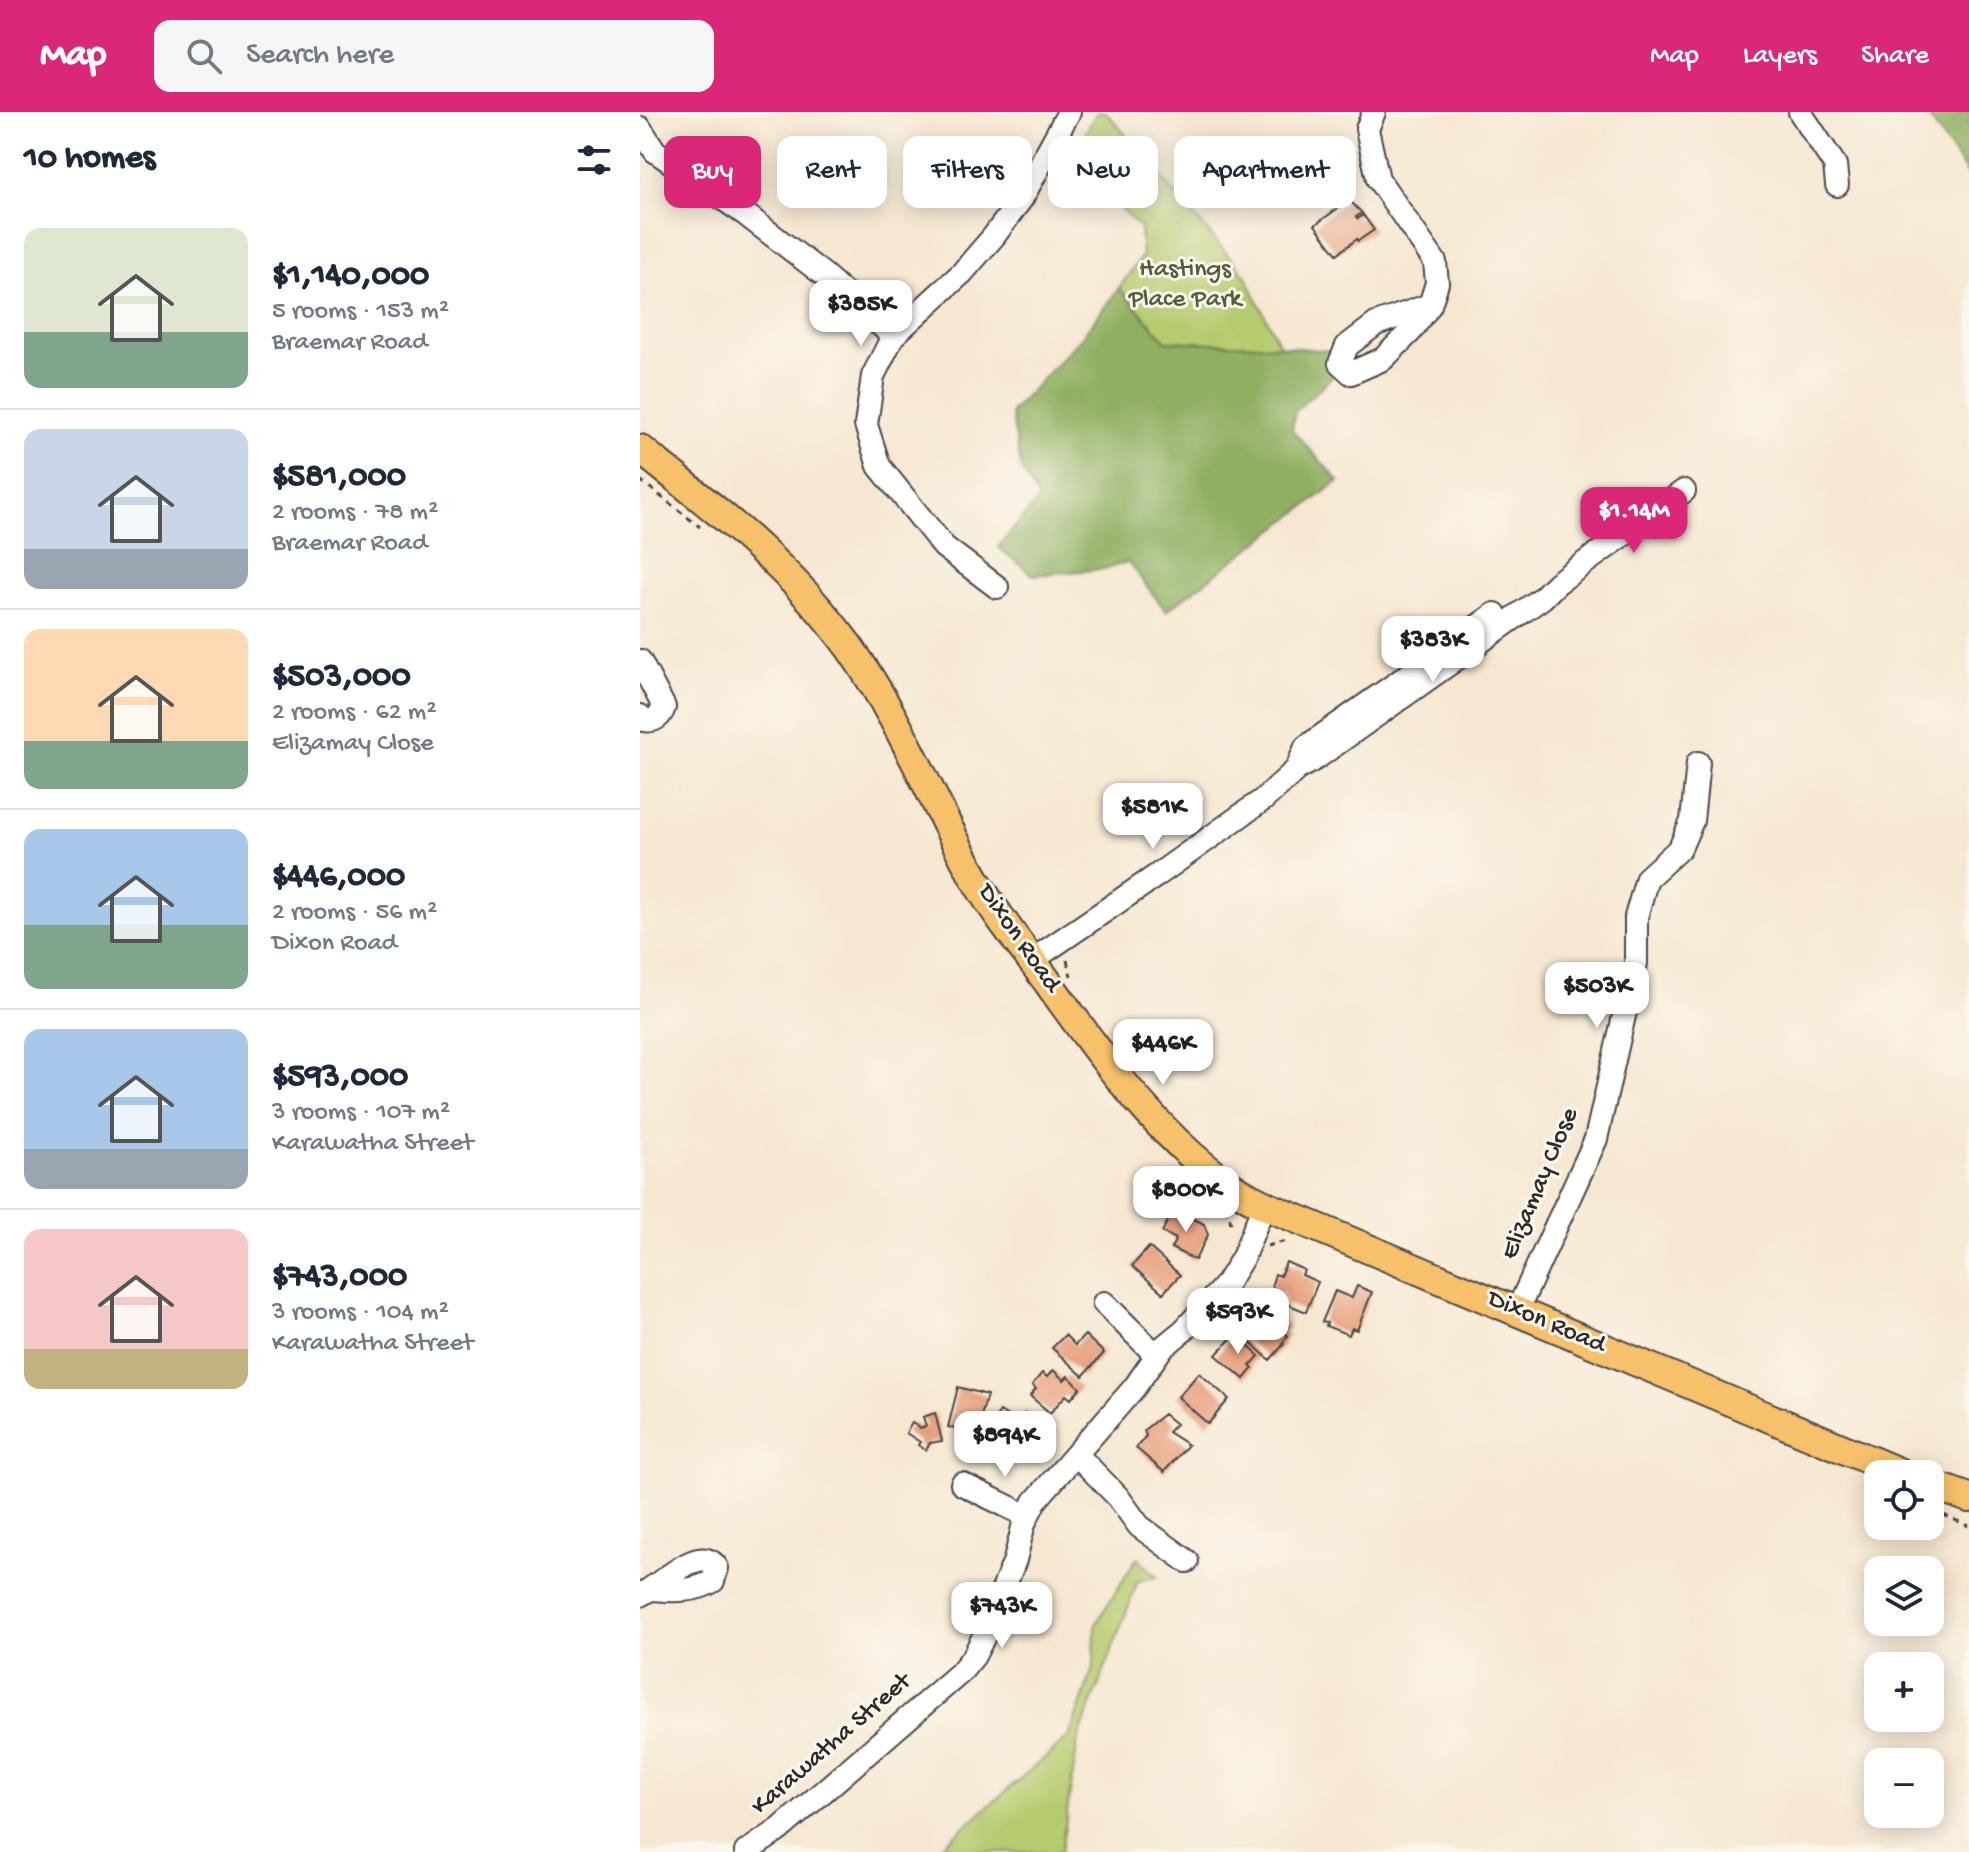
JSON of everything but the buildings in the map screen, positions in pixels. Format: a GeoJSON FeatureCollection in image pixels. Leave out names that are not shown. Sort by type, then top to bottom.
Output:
{"type":"FeatureCollection","features":[{"type":"Feature","properties":{"kind":"main road","name":"Dixon Road"},"geometry":{"type":"LineString","coordinates":[[640,449],[769,555],[828,619],[874,686],[976,880],[1031,961],[1124,1082],[1178,1143],[1217,1178],[1264,1205],[1870,1460]]}},
{"type":"Feature","properties":{"kind":"main road"},"geometry":{"type":"LineString","coordinates":[[1944,1489],[1969,1498]]}},
{"type":"Feature","properties":{"kind":"street"},"geometry":{"type":"LineString","coordinates":[[997,587],[944,547],[879,466],[866,425],[873,376],[893,336],[962,273],[994,236],[1022,198],[1069,112]]}},
{"type":"Feature","properties":{"kind":"street"},"geometry":{"type":"LineString","coordinates":[[1374,112],[1367,129],[1378,179],[1435,262],[1437,283],[1430,305]]}},
{"type":"Feature","properties":{"kind":"street"},"geometry":{"type":"LineString","coordinates":[[1800,112],[1835,165],[1837,185]]}},
{"type":"Feature","properties":{"kind":"street"},"geometry":{"type":"LineString","coordinates":[[640,128],[655,151],[802,258],[893,336]]}},
{"type":"Feature","properties":{"kind":"street"},"geometry":{"type":"LineString","coordinates":[[1031,961],[1264,799],[1297,769],[1530,607],[1557,583],[1684,491]]}},
{"type":"Feature","properties":{"kind":"street"},"geometry":{"type":"LineString","coordinates":[[640,716],[644,720],[655,719],[664,707],[641,666]]}},
{"type":"Feature","properties":{"kind":"street","name":"Elizamay Close"},"geometry":{"type":"LineString","coordinates":[[1517,1311],[1596,1139],[1636,963],[1636,917],[1647,878],[1680,848],[1692,821],[1698,763]]}},
{"type":"Feature","properties":{"kind":"street","name":"Karawatha Street"},"geometry":{"type":"LineString","coordinates":[[750,1851],[779,1830],[960,1673],[974,1656],[1015,1560],[1027,1516],[1043,1492],[1138,1383],[1156,1355],[1227,1283],[1243,1257],[1264,1205]]}},
{"type":"Feature","properties":{"kind":"street"},"geometry":{"type":"LineString","coordinates":[[1104,1303],[1156,1355]]}},
{"type":"Feature","properties":{"kind":"street"},"geometry":{"type":"LineString","coordinates":[[1077,1455],[1118,1497],[1139,1526],[1187,1561]]}},
{"type":"Feature","properties":{"kind":"street"},"geometry":{"type":"LineString","coordinates":[[962,1484],[1027,1516]]}},
{"type":"Feature","properties":{"kind":"path"},"geometry":{"type":"LineString","coordinates":[[1065,957],[1071,966],[1074,985]]}},
{"type":"Feature","properties":{"kind":"path"},"geometry":{"type":"LineString","coordinates":[[1944,1517],[1969,1526]]}},
{"type":"Feature","properties":{"kind":"green space","name":"Hastings Place Park"},"geometry":{"type":"Polygon","coordinates":[[[1097,112],[1106,112],[1126,136],[1083,136],[1097,112]]]}},
{"type":"Feature","properties":{"kind":"green space"},"geometry":{"type":"Polygon","coordinates":[[[1925,112],[1969,112],[1969,176],[1925,112]]]}},
{"type":"Feature","properties":{"kind":"green space","name":"Hastings Place Park"},"geometry":{"type":"Polygon","coordinates":[[[1158,173],[1174,192],[1174,208],[1188,208],[1245,275],[1280,346],[1165,341],[1119,288],[1142,256],[1140,228],[1120,208],[1158,208],[1158,173]]]}},
{"type":"Feature","properties":{"kind":"green space"},"geometry":{"type":"Polygon","coordinates":[[[1119,288],[1166,341],[1329,351],[1333,376],[1295,411],[1292,430],[1339,481],[1166,611],[1128,562],[1105,569],[1033,575],[998,547],[1039,499],[1021,469],[1011,412],[1079,340],[1119,288]]]}},
{"type":"Feature","properties":{"kind":"green space"},"geometry":{"type":"Polygon","coordinates":[[[1137,1558],[1157,1577],[1138,1581],[1078,1740],[1061,1852],[935,1852],[1069,1737],[1094,1667],[1095,1625],[1137,1558]]]}}]}
